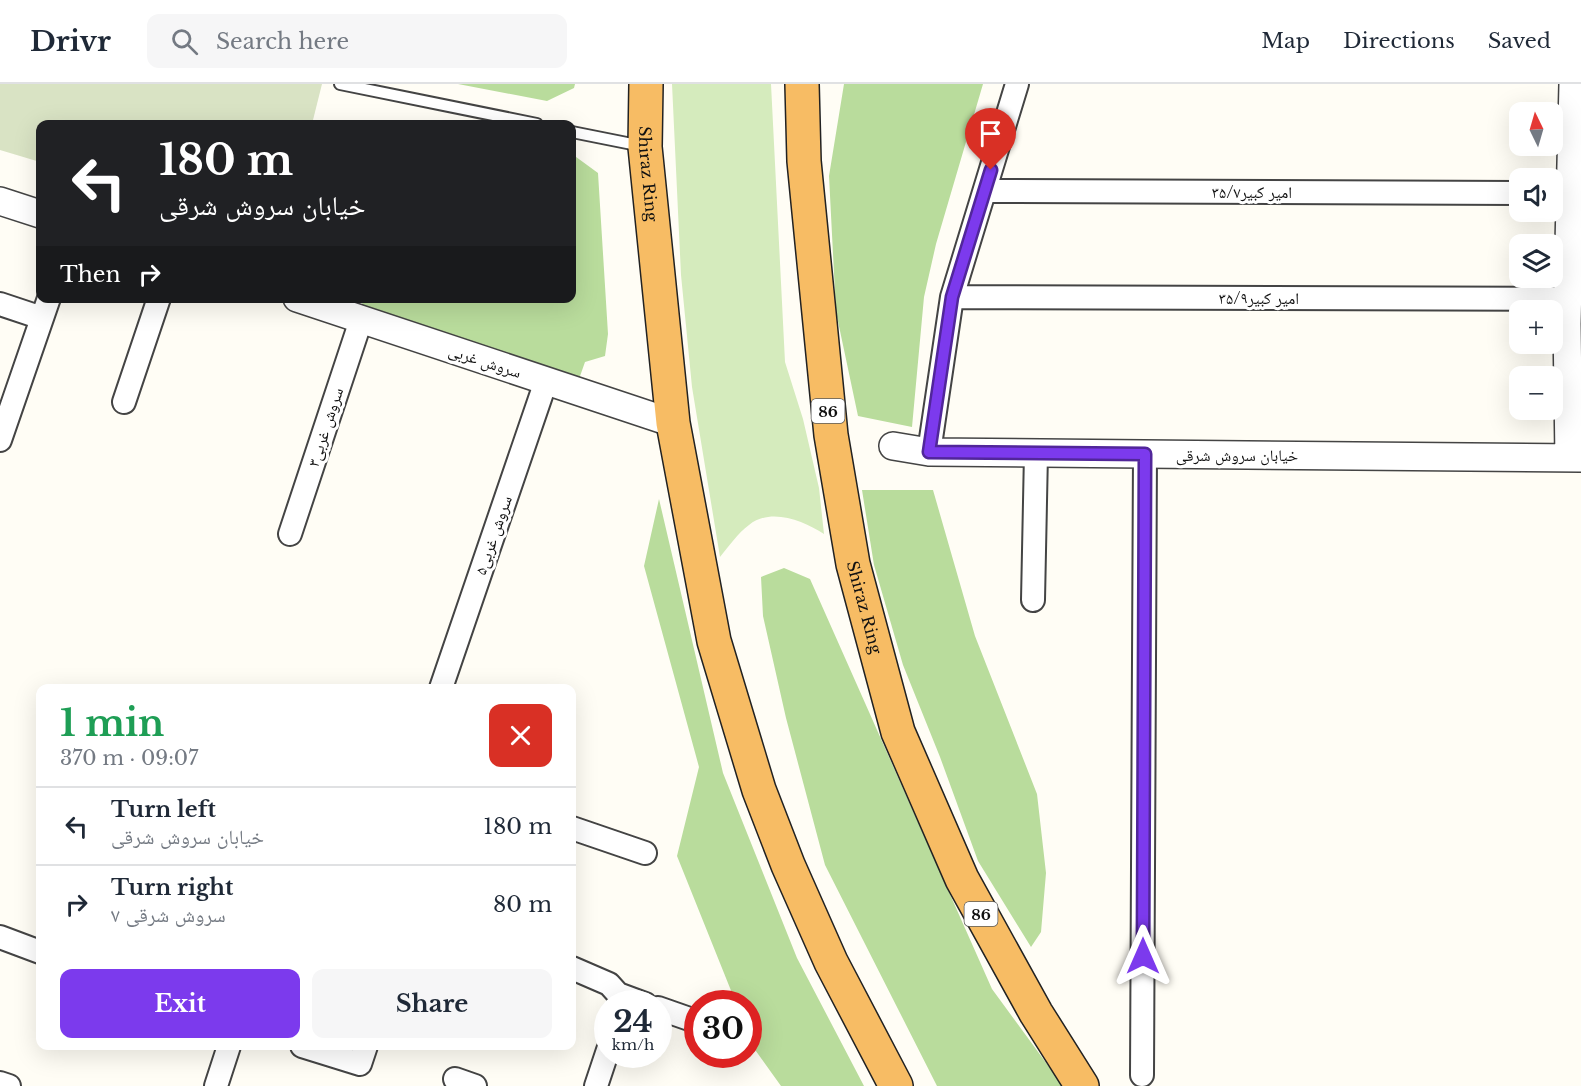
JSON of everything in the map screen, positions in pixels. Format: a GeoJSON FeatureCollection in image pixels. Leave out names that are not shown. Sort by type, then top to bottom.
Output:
{"type":"FeatureCollection","features":[{"type":"Feature","properties":{"kind":"highway"},"geometry":{"type":"LineString","coordinates":[[635,84],[645,147]]}},
{"type":"Feature","properties":{"kind":"highway","name":"Shiraz Ring"},"geometry":{"type":"LineString","coordinates":[[646,84],[645,147],[673,423],[714,641],[759,790],[788,865],[831,962],[896,1086]]}},
{"type":"Feature","properties":{"kind":"highway","name":"Shiraz Ring"},"geometry":{"type":"LineString","coordinates":[[802,84],[804,160],[831,435],[853,564],[898,732],[962,879],[1036,1013],[1082,1086]]}},
{"type":"Feature","properties":{"kind":"highway"},"geometry":{"type":"LineString","coordinates":[[804,160],[816,84]]}},
{"type":"Feature","properties":{"kind":"street"},"geometry":{"type":"LineString","coordinates":[[929,452],[952,297],[1017,84]]}},
{"type":"Feature","properties":{"kind":"street"},"geometry":{"type":"LineString","coordinates":[[1563,175],[1573,84]]}},
{"type":"Feature","properties":{"kind":"street","name":"امیر کبیر۳۵/۷"},"geometry":{"type":"LineString","coordinates":[[985,191],[1509,193]]}},
{"type":"Feature","properties":{"kind":"street"},"geometry":{"type":"LineString","coordinates":[[0,201],[36,213]]}},
{"type":"Feature","properties":{"kind":"street"},"geometry":{"type":"LineString","coordinates":[[1563,222],[1575,458]]}},
{"type":"Feature","properties":{"kind":"street","name":"امیر کبیر۳۵/۹"},"geometry":{"type":"LineString","coordinates":[[952,297],[1567,299]]}},
{"type":"Feature","properties":{"kind":"street"},"geometry":{"type":"LineString","coordinates":[[124,402],[157,303]]}},
{"type":"Feature","properties":{"kind":"street","name":"سروش غربی"},"geometry":{"type":"LineString","coordinates":[[312,303],[673,423]]}},
{"type":"Feature","properties":{"kind":"street"},"geometry":{"type":"LineString","coordinates":[[0,304],[46,308],[1,434]]}},
{"type":"Feature","properties":{"kind":"street","name":"سروش غربی۳"},"geometry":{"type":"LineString","coordinates":[[290,534],[361,320]]}},
{"type":"Feature","properties":{"kind":"street","name":"سروش غربی۵"},"geometry":{"type":"LineString","coordinates":[[442,684],[546,381]]}},
{"type":"Feature","properties":{"kind":"street","name":"خیابان سروش شرقی"},"geometry":{"type":"LineString","coordinates":[[893,446],[929,452],[1575,458]]}},
{"type":"Feature","properties":{"kind":"street"},"geometry":{"type":"LineString","coordinates":[[1033,600],[1036,453]]}},
{"type":"Feature","properties":{"kind":"street"},"geometry":{"type":"LineString","coordinates":[[1142,1075],[1145,454]]}},
{"type":"Feature","properties":{"kind":"street"},"geometry":{"type":"LineString","coordinates":[[576,829],[645,853]]}},
{"type":"Feature","properties":{"kind":"street"},"geometry":{"type":"LineString","coordinates":[[0,937],[36,950]]}},
{"type":"Feature","properties":{"kind":"street"},"geometry":{"type":"LineString","coordinates":[[576,970],[609,984],[613,990]]}},
{"type":"Feature","properties":{"kind":"street"},"geometry":{"type":"LineString","coordinates":[[216,1086],[228,1050]]}},
{"type":"Feature","properties":{"kind":"street"},"geometry":{"type":"LineString","coordinates":[[330,1050],[363,1055]]}},
{"type":"Feature","properties":{"kind":"street"},"geometry":{"type":"LineString","coordinates":[[597,1086],[602,1068]]}},
{"type":"Feature","properties":{"kind":"street"},"geometry":{"type":"LineString","coordinates":[[0,1083],[9,1086]]}},
{"type":"Feature","properties":{"kind":"lane"},"geometry":{"type":"LineString","coordinates":[[340,84],[517,120]]}},
{"type":"Feature","properties":{"kind":"lane"},"geometry":{"type":"LineString","coordinates":[[576,133],[645,147]]}},
{"type":"Feature","properties":{"kind":"green space"},"geometry":{"type":"Polygon","coordinates":[[[0,84],[322,84],[313,120],[36,120],[36,161],[0,150],[0,84]]]}},
{"type":"Feature","properties":{"kind":"green space"},"geometry":{"type":"Polygon","coordinates":[[[458,84],[575,84],[574,88],[547,101],[458,84]]]}},
{"type":"Feature","properties":{"kind":"green space"},"geometry":{"type":"Polygon","coordinates":[[[672,84],[771,84],[785,362],[803,419],[819,488],[824,534],[787,518],[767,517],[745,528],[720,557],[692,387],[681,275],[672,84]]]}},
{"type":"Feature","properties":{"kind":"green space"},"geometry":{"type":"Polygon","coordinates":[[[844,84],[983,84],[936,244],[924,297],[912,427],[858,416],[836,312],[829,176],[844,84]]]}},
{"type":"Feature","properties":{"kind":"green space"},"geometry":{"type":"Polygon","coordinates":[[[576,157],[598,173],[608,334],[605,356],[585,362],[579,379],[361,307],[362,303],[576,303],[576,157]]]}},
{"type":"Feature","properties":{"kind":"green space"},"geometry":{"type":"Polygon","coordinates":[[[862,490],[933,490],[975,636],[1037,794],[1046,873],[1041,932],[1031,947],[978,861],[903,665],[874,565],[862,490]]]}},
{"type":"Feature","properties":{"kind":"green space"},"geometry":{"type":"Polygon","coordinates":[[[659,499],[723,773],[797,958],[864,1086],[781,1086],[762,1060],[762,990],[731,990],[677,856],[699,767],[644,566],[659,499]]]}},
{"type":"Feature","properties":{"kind":"green space"},"geometry":{"type":"Polygon","coordinates":[[[784,568],[810,579],[992,989],[1063,1086],[937,1086],[825,865],[786,718],[763,616],[761,577],[784,568]]]}},
{"type":"Feature","properties":{"kind":"route"},"geometry":{"type":"LineString","coordinates":[[991,170],[952,297],[929,452],[1145,454],[1143,956]]}}]}
